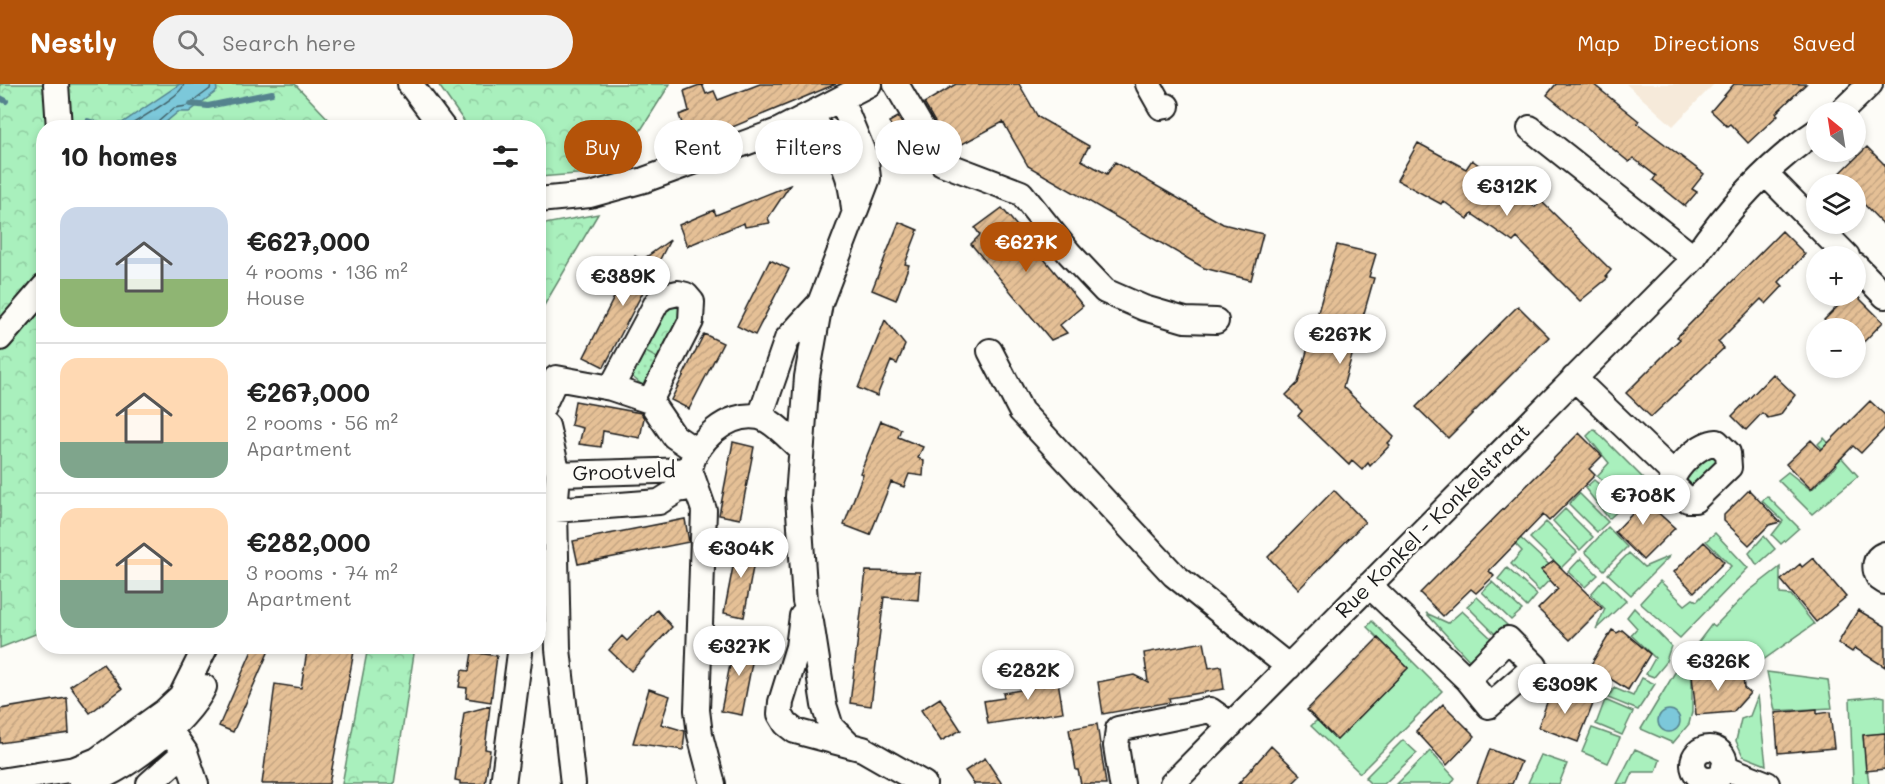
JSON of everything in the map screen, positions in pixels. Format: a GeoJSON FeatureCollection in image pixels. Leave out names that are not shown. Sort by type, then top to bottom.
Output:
{"type":"FeatureCollection","features":[{"type":"Feature","properties":{"kind":"street"},"geometry":{"type":"LineString","coordinates":[[56,84],[58,120]]}},
{"type":"Feature","properties":{"kind":"street"},"geometry":{"type":"LineString","coordinates":[[409,84],[421,120]]}},
{"type":"Feature","properties":{"kind":"street"},"geometry":{"type":"LineString","coordinates":[[409,84],[437,120]]}},
{"type":"Feature","properties":{"kind":"street"},"geometry":{"type":"LineString","coordinates":[[546,199],[590,195],[644,180],[778,131],[869,84]]}},
{"type":"Feature","properties":{"kind":"street"},"geometry":{"type":"LineString","coordinates":[[896,84],[942,163],[1021,193],[1069,253],[1105,291],[1144,308],[1185,320],[1215,321]]}},
{"type":"Feature","properties":{"kind":"street"},"geometry":{"type":"LineString","coordinates":[[1148,84],[1161,107],[1167,106]]}},
{"type":"Feature","properties":{"kind":"street"},"geometry":{"type":"LineString","coordinates":[[1851,102],[1870,84]]}},
{"type":"Feature","properties":{"kind":"street"},"geometry":{"type":"LineString","coordinates":[[841,99],[868,172],[867,185],[854,209],[820,303],[807,377],[798,496],[805,601],[827,717],[838,736],[848,744]]}},
{"type":"Feature","properties":{"kind":"street"},"geometry":{"type":"LineString","coordinates":[[811,115],[847,168],[854,209]]}},
{"type":"Feature","properties":{"kind":"street"},"geometry":{"type":"LineString","coordinates":[[1530,128],[1694,258]]}},
{"type":"Feature","properties":{"kind":"street","name":"Rue Konkel - Konkelstraat"},"geometry":{"type":"LineString","coordinates":[[1772,180],[1806,139]]}},
{"type":"Feature","properties":{"kind":"street","name":"Rue Konkel - Konkelstraat"},"geometry":{"type":"LineString","coordinates":[[1172,784],[1694,258],[1715,227],[1806,151]]}},
{"type":"Feature","properties":{"kind":"street"},"geometry":{"type":"LineString","coordinates":[[1772,180],[1837,246]]}},
{"type":"Feature","properties":{"kind":"street"},"geometry":{"type":"LineString","coordinates":[[1866,276],[1885,296]]}},
{"type":"Feature","properties":{"kind":"street"},"geometry":{"type":"LineString","coordinates":[[611,388],[657,302],[665,296],[678,293],[686,295],[692,302],[692,321],[650,401]]}},
{"type":"Feature","properties":{"kind":"street"},"geometry":{"type":"LineString","coordinates":[[0,338],[36,296]]}},
{"type":"Feature","properties":{"kind":"street"},"geometry":{"type":"LineString","coordinates":[[800,448],[760,417],[787,339],[820,303]]}},
{"type":"Feature","properties":{"kind":"street"},"geometry":{"type":"LineString","coordinates":[[990,351],[1021,411],[1167,568],[1289,667]]}},
{"type":"Feature","properties":{"kind":"street"},"geometry":{"type":"LineString","coordinates":[[546,400],[556,378],[611,388],[650,401],[693,469]]}},
{"type":"Feature","properties":{"kind":"street"},"geometry":{"type":"LineString","coordinates":[[1574,378],[1674,474]]}},
{"type":"Feature","properties":{"kind":"street","name":"Grootveld"},"geometry":{"type":"LineString","coordinates":[[555,510],[659,502],[678,490],[720,427],[739,417],[760,417]]}},
{"type":"Feature","properties":{"kind":"street"},"geometry":{"type":"LineString","coordinates":[[546,425],[558,474],[547,563],[573,784]]}},
{"type":"Feature","properties":{"kind":"street","name":"Grootveld"},"geometry":{"type":"LineString","coordinates":[[558,474],[693,469]]}},
{"type":"Feature","properties":{"kind":"street","name":"Grootveld"},"geometry":{"type":"LineString","coordinates":[[693,469],[705,520],[697,710],[702,745],[713,784]]}},
{"type":"Feature","properties":{"kind":"street"},"geometry":{"type":"LineString","coordinates":[[1885,554],[1878,558],[1875,567],[1879,578],[1885,582]]}},
{"type":"Feature","properties":{"kind":"street"},"geometry":{"type":"LineString","coordinates":[[1369,585],[1468,680]]}},
{"type":"Feature","properties":{"kind":"street"},"geometry":{"type":"LineString","coordinates":[[805,601],[798,647],[781,702],[780,714],[795,731],[848,744],[880,757],[924,784]]}},
{"type":"Feature","properties":{"kind":"street"},"geometry":{"type":"LineString","coordinates":[[546,650],[558,650]]}},
{"type":"Feature","properties":{"kind":"street"},"geometry":{"type":"LineString","coordinates":[[81,778],[97,760],[165,711],[188,686],[202,654]]}},
{"type":"Feature","properties":{"kind":"street"},"geometry":{"type":"LineString","coordinates":[[0,781],[110,775],[170,730],[192,708],[217,654]]}},
{"type":"Feature","properties":{"kind":"street"},"geometry":{"type":"LineString","coordinates":[[503,784],[513,654]]}},
{"type":"Feature","properties":{"kind":"street"},"geometry":{"type":"LineString","coordinates":[[1122,784],[1116,746],[1118,729],[1210,710],[1231,725]]}},
{"type":"Feature","properties":{"kind":"street"},"geometry":{"type":"LineString","coordinates":[[170,730],[185,752],[196,784]]}},
{"type":"Feature","properties":{"kind":"street"},"geometry":{"type":"LineString","coordinates":[[149,784],[185,752]]}},
{"type":"Feature","properties":{"kind":"street"},"geometry":{"type":"LineString","coordinates":[[1724,767],[1767,784]]}},
{"type":"Feature","properties":{"kind":"shaded area"},"geometry":{"type":"Polygon","coordinates":[[[1626,84],[1714,84],[1673,126],[1626,84]]]}},
{"type":"Feature","properties":{"kind":"green space"},"geometry":{"type":"Polygon","coordinates":[[[0,84],[295,84],[329,120],[36,120],[36,634],[0,648],[0,84]]]}},
{"type":"Feature","properties":{"kind":"green space"},"geometry":{"type":"Polygon","coordinates":[[[438,84],[670,84],[642,128],[642,120],[564,120],[564,174],[577,174],[546,176],[546,120],[463,120],[438,84]]]}},
{"type":"Feature","properties":{"kind":"green space"},"geometry":{"type":"Polygon","coordinates":[[[598,214],[546,302],[546,224],[598,214]]]}},
{"type":"Feature","properties":{"kind":"green space"},"geometry":{"type":"Polygon","coordinates":[[[682,301],[646,388],[630,375],[630,365],[682,301]]]}},
{"type":"Feature","properties":{"kind":"green space"},"geometry":{"type":"Polygon","coordinates":[[[664,303],[685,304],[666,363],[637,347],[664,303]]]}},
{"type":"Feature","properties":{"kind":"green space"},"geometry":{"type":"Polygon","coordinates":[[[1594,429],[1645,480],[1624,501],[1597,476],[1609,463],[1587,436],[1594,429]]]}},
{"type":"Feature","properties":{"kind":"green space"},"geometry":{"type":"Polygon","coordinates":[[[1824,438],[1858,476],[1812,514],[1778,480],[1788,472],[1811,490],[1837,465],[1818,444],[1824,438]]]}},
{"type":"Feature","properties":{"kind":"green space"},"geometry":{"type":"Polygon","coordinates":[[[1714,449],[1722,467],[1687,490],[1683,474],[1714,449]]]}},
{"type":"Feature","properties":{"kind":"green space"},"geometry":{"type":"Polygon","coordinates":[[[1594,480],[1624,505],[1609,519],[1585,488],[1594,480]]]}},
{"type":"Feature","properties":{"kind":"green space"},"geometry":{"type":"Polygon","coordinates":[[[1579,493],[1608,522],[1597,532],[1569,504],[1579,493]]]}},
{"type":"Feature","properties":{"kind":"green space"},"geometry":{"type":"Polygon","coordinates":[[[1767,496],[1799,528],[1781,544],[1772,535],[1783,521],[1762,501],[1767,496]]]}},
{"type":"Feature","properties":{"kind":"green space"},"geometry":{"type":"Polygon","coordinates":[[[1565,509],[1593,537],[1580,550],[1553,521],[1565,509]]]}},
{"type":"Feature","properties":{"kind":"green space"},"geometry":{"type":"Polygon","coordinates":[[[1502,521],[1557,572],[1539,591],[1511,564],[1522,551],[1497,525],[1502,521]]]}},
{"type":"Feature","properties":{"kind":"green space"},"geometry":{"type":"Polygon","coordinates":[[[1546,522],[1577,552],[1561,568],[1530,538],[1546,522]]]}},
{"type":"Feature","properties":{"kind":"green space"},"geometry":{"type":"Polygon","coordinates":[[[1608,527],[1627,547],[1604,570],[1585,552],[1608,527]]]}},
{"type":"Feature","properties":{"kind":"green space"},"geometry":{"type":"Polygon","coordinates":[[[1715,533],[1748,568],[1680,638],[1640,603],[1660,581],[1685,605],[1693,599],[1697,601],[1731,566],[1706,541],[1715,533]]]}},
{"type":"Feature","properties":{"kind":"green space"},"geometry":{"type":"Polygon","coordinates":[[[1764,536],[1775,549],[1757,565],[1749,553],[1764,536]]]}},
{"type":"Feature","properties":{"kind":"green space"},"geometry":{"type":"Polygon","coordinates":[[[1629,553],[1644,567],[1670,556],[1631,595],[1608,574],[1629,553]]]}},
{"type":"Feature","properties":{"kind":"green space"},"geometry":{"type":"Polygon","coordinates":[[[1581,558],[1598,575],[1585,587],[1568,572],[1581,558]]]}},
{"type":"Feature","properties":{"kind":"green space"},"geometry":{"type":"Polygon","coordinates":[[[1780,567],[1780,594],[1791,595],[1814,624],[1756,665],[1692,672],[1692,712],[1689,724],[1673,743],[1641,729],[1674,674],[1712,624],[1715,626],[1749,591],[1780,567]]]}},
{"type":"Feature","properties":{"kind":"green space"},"geometry":{"type":"Polygon","coordinates":[[[1507,568],[1537,595],[1527,607],[1498,579],[1507,568]]]}},
{"type":"Feature","properties":{"kind":"green space"},"geometry":{"type":"Polygon","coordinates":[[[1604,579],[1626,601],[1596,629],[1605,609],[1591,594],[1604,579]]]}},
{"type":"Feature","properties":{"kind":"green space"},"geometry":{"type":"Polygon","coordinates":[[[1492,582],[1522,610],[1511,620],[1482,592],[1492,582]]]}},
{"type":"Feature","properties":{"kind":"green space"},"geometry":{"type":"Polygon","coordinates":[[[1477,597],[1507,625],[1496,635],[1467,606],[1477,597]]]}},
{"type":"Feature","properties":{"kind":"green space"},"geometry":{"type":"Polygon","coordinates":[[[1634,608],[1671,646],[1665,664],[1654,677],[1646,674],[1655,658],[1631,635],[1637,628],[1627,617],[1634,608]]]}},
{"type":"Feature","properties":{"kind":"green space"},"geometry":{"type":"Polygon","coordinates":[[[1462,611],[1492,639],[1469,660],[1426,613],[1448,623],[1462,611]]]}},
{"type":"Feature","properties":{"kind":"green space"},"geometry":{"type":"Polygon","coordinates":[[[1372,621],[1442,691],[1360,773],[1311,726],[1317,720],[1337,740],[1408,668],[1367,627],[1372,621]]]}},
{"type":"Feature","properties":{"kind":"green space"},"geometry":{"type":"Polygon","coordinates":[[[367,654],[414,654],[394,784],[342,784],[367,654]]]}},
{"type":"Feature","properties":{"kind":"green space"},"geometry":{"type":"Polygon","coordinates":[[[1767,672],[1828,680],[1832,708],[1775,711],[1767,672]]]}},
{"type":"Feature","properties":{"kind":"green space"},"geometry":{"type":"Polygon","coordinates":[[[1642,678],[1655,684],[1638,710],[1608,698],[1614,688],[1633,696],[1642,678]]]}},
{"type":"Feature","properties":{"kind":"green space"},"geometry":{"type":"Polygon","coordinates":[[[1758,695],[1766,765],[1743,756],[1736,741],[1741,719],[1750,716],[1758,695]]]}},
{"type":"Feature","properties":{"kind":"green space"},"geometry":{"type":"Polygon","coordinates":[[[1885,697],[1885,733],[1863,736],[1869,784],[1853,784],[1850,699],[1885,697]]]}},
{"type":"Feature","properties":{"kind":"green space"},"geometry":{"type":"Polygon","coordinates":[[[1605,700],[1633,712],[1622,735],[1596,724],[1605,700]]]}},
{"type":"Feature","properties":{"kind":"green space"},"geometry":{"type":"Polygon","coordinates":[[[1592,728],[1620,738],[1608,763],[1582,752],[1592,728]]]}},
{"type":"Feature","properties":{"kind":"green space"},"geometry":{"type":"Polygon","coordinates":[[[1403,740],[1417,753],[1384,784],[1371,784],[1365,778],[1403,740]]]}},
{"type":"Feature","properties":{"kind":"green space"},"geometry":{"type":"Polygon","coordinates":[[[1635,749],[1660,760],[1656,772],[1633,772],[1628,784],[1617,784],[1635,749]]]}},
{"type":"Feature","properties":{"kind":"green space"},"geometry":{"type":"Polygon","coordinates":[[[1430,751],[1455,778],[1451,784],[1397,784],[1430,751]]]}},
{"type":"Feature","properties":{"kind":"green space"},"geometry":{"type":"Polygon","coordinates":[[[1541,755],[1567,764],[1559,784],[1528,783],[1541,755]]]}},
{"type":"Feature","properties":{"kind":"water"},"geometry":{"type":"Polygon","coordinates":[[[180,84],[216,84],[217,91],[189,112],[178,112],[168,120],[126,120],[180,84]]]}},
{"type":"Feature","properties":{"kind":"water"},"geometry":{"type":"Polygon","coordinates":[[[1669,710],[1677,713],[1680,721],[1677,729],[1669,732],[1661,729],[1658,721],[1661,713],[1669,710]]]}},
{"type":"Feature","properties":{"kind":"building"},"geometry":{"type":"Polygon","coordinates":[[[702,84],[706,94],[714,91],[718,100],[760,84],[836,84],[743,123],[743,120],[681,120],[679,115],[689,111],[684,91],[702,84]]]}},
{"type":"Feature","properties":{"kind":"building"},"geometry":{"type":"Polygon","coordinates":[[[956,84],[1019,84],[1038,117],[1089,146],[1081,160],[1107,174],[1115,162],[1223,224],[1263,234],[1251,280],[1204,268],[1028,166],[1003,122],[962,144],[962,120],[934,120],[924,103],[956,84]]]}},
{"type":"Feature","properties":{"kind":"building"},"geometry":{"type":"Polygon","coordinates":[[[1556,84],[1593,84],[1639,121],[1637,123],[1704,174],[1692,189],[1697,192],[1685,206],[1653,180],[1656,176],[1633,158],[1629,162],[1547,95],[1556,84]]]}},
{"type":"Feature","properties":{"kind":"building"},"geometry":{"type":"Polygon","coordinates":[[[1734,84],[1806,84],[1748,143],[1730,124],[1727,126],[1711,111],[1734,84]]]}},
{"type":"Feature","properties":{"kind":"building"},"geometry":{"type":"Polygon","coordinates":[[[1418,143],[1466,169],[1472,160],[1535,207],[1541,201],[1611,270],[1606,276],[1608,278],[1580,301],[1517,238],[1513,242],[1472,214],[1468,219],[1443,201],[1441,204],[1397,180],[1418,143]]]}},
{"type":"Feature","properties":{"kind":"building"},"geometry":{"type":"Polygon","coordinates":[[[1866,148],[1885,165],[1885,226],[1866,206],[1866,174],[1839,174],[1852,162],[1866,162],[1866,148]]]}},
{"type":"Feature","properties":{"kind":"building"},"geometry":{"type":"Polygon","coordinates":[[[790,185],[768,218],[770,223],[745,227],[744,223],[687,246],[679,225],[714,210],[716,215],[790,185]]]}},
{"type":"Feature","properties":{"kind":"building"},"geometry":{"type":"Polygon","coordinates":[[[1002,208],[1083,306],[1060,325],[1067,333],[1051,340],[971,244],[980,235],[975,228],[1002,208]]]}},
{"type":"Feature","properties":{"kind":"building"},"geometry":{"type":"Polygon","coordinates":[[[899,222],[918,230],[905,264],[909,265],[896,300],[872,290],[899,222]]]}},
{"type":"Feature","properties":{"kind":"building"},"geometry":{"type":"Polygon","coordinates":[[[1782,231],[1805,254],[1779,282],[1783,286],[1766,304],[1761,299],[1718,342],[1724,348],[1651,417],[1626,393],[1680,339],[1677,337],[1782,231]]]}},
{"type":"Feature","properties":{"kind":"building"},"geometry":{"type":"Polygon","coordinates":[[[670,240],[604,367],[584,357],[635,256],[642,260],[670,240]]]}},
{"type":"Feature","properties":{"kind":"building"},"geometry":{"type":"Polygon","coordinates":[[[1337,245],[1376,254],[1369,277],[1374,278],[1343,387],[1394,437],[1388,443],[1390,445],[1370,466],[1368,463],[1362,470],[1352,461],[1349,465],[1298,416],[1302,411],[1286,395],[1298,383],[1337,245]]]}},
{"type":"Feature","properties":{"kind":"building"},"geometry":{"type":"Polygon","coordinates":[[[770,260],[789,269],[755,335],[737,326],[770,260]]]}},
{"type":"Feature","properties":{"kind":"building"},"geometry":{"type":"Polygon","coordinates":[[[1866,305],[1883,322],[1866,340],[1866,318],[1826,318],[1838,306],[1866,305]]]}},
{"type":"Feature","properties":{"kind":"building"},"geometry":{"type":"Polygon","coordinates":[[[1518,306],[1549,337],[1448,438],[1416,407],[1518,306]]]}},
{"type":"Feature","properties":{"kind":"building"},"geometry":{"type":"Polygon","coordinates":[[[885,320],[905,345],[897,364],[891,361],[877,396],[858,388],[885,320]]]}},
{"type":"Feature","properties":{"kind":"building"},"geometry":{"type":"Polygon","coordinates":[[[704,334],[723,343],[689,409],[671,400],[704,334]]]}},
{"type":"Feature","properties":{"kind":"building"},"geometry":{"type":"Polygon","coordinates":[[[1773,374],[1795,395],[1780,415],[1768,418],[1762,413],[1746,430],[1732,416],[1773,374]]]}},
{"type":"Feature","properties":{"kind":"building"},"geometry":{"type":"Polygon","coordinates":[[[575,401],[641,413],[644,418],[640,438],[603,431],[601,447],[579,444],[583,428],[571,425],[575,401]]]}},
{"type":"Feature","properties":{"kind":"building"},"geometry":{"type":"Polygon","coordinates":[[[1870,401],[1885,415],[1885,428],[1861,453],[1853,446],[1811,489],[1786,464],[1811,440],[1821,450],[1870,401]]]}},
{"type":"Feature","properties":{"kind":"building"},"geometry":{"type":"Polygon","coordinates":[[[881,421],[901,429],[898,437],[923,447],[918,458],[924,461],[923,476],[909,474],[904,487],[891,482],[870,535],[844,525],[863,474],[860,473],[881,421]]]}},
{"type":"Feature","properties":{"kind":"building"},"geometry":{"type":"Polygon","coordinates":[[[1579,433],[1602,456],[1589,469],[1595,475],[1549,521],[1543,515],[1489,571],[1494,576],[1476,593],[1471,589],[1443,616],[1420,593],[1579,433]]]}},
{"type":"Feature","properties":{"kind":"building"},"geometry":{"type":"Polygon","coordinates":[[[733,442],[754,447],[740,519],[719,515],[733,442]]]}},
{"type":"Feature","properties":{"kind":"building"},"geometry":{"type":"Polygon","coordinates":[[[1632,489],[1675,528],[1643,560],[1615,532],[1633,513],[1620,501],[1632,489]]]}},
{"type":"Feature","properties":{"kind":"building"},"geometry":{"type":"Polygon","coordinates":[[[1334,490],[1365,522],[1299,589],[1268,557],[1334,490]]]}},
{"type":"Feature","properties":{"kind":"building"},"geometry":{"type":"Polygon","coordinates":[[[1749,490],[1780,522],[1769,525],[1749,545],[1724,521],[1724,515],[1749,490]]]}},
{"type":"Feature","properties":{"kind":"building"},"geometry":{"type":"Polygon","coordinates":[[[685,519],[689,542],[578,564],[573,541],[685,519]]]}},
{"type":"Feature","properties":{"kind":"building"},"geometry":{"type":"Polygon","coordinates":[[[738,541],[757,545],[744,617],[724,613],[738,541]]]}},
{"type":"Feature","properties":{"kind":"building"},"geometry":{"type":"Polygon","coordinates":[[[1704,542],[1724,562],[1694,592],[1674,572],[1704,542]]]}},
{"type":"Feature","properties":{"kind":"building"},"geometry":{"type":"Polygon","coordinates":[[[1813,558],[1846,597],[1816,622],[1781,580],[1800,564],[1802,567],[1813,558]]]}},
{"type":"Feature","properties":{"kind":"building"},"geometry":{"type":"Polygon","coordinates":[[[1554,561],[1602,608],[1570,640],[1538,609],[1558,589],[1541,570],[1554,561]]]}},
{"type":"Feature","properties":{"kind":"building"},"geometry":{"type":"Polygon","coordinates":[[[866,571],[920,572],[918,600],[884,597],[871,706],[850,703],[866,571]]]}},
{"type":"Feature","properties":{"kind":"building"},"geometry":{"type":"Polygon","coordinates":[[[657,610],[672,627],[631,671],[609,650],[622,636],[627,641],[657,610]]]}},
{"type":"Feature","properties":{"kind":"building"},"geometry":{"type":"Polygon","coordinates":[[[1858,610],[1885,626],[1885,667],[1855,648],[1852,652],[1838,643],[1858,610]]]}},
{"type":"Feature","properties":{"kind":"building"},"geometry":{"type":"Polygon","coordinates":[[[1612,630],[1617,633],[1622,630],[1650,654],[1628,690],[1590,666],[1612,630]]]}},
{"type":"Feature","properties":{"kind":"building"},"geometry":{"type":"Polygon","coordinates":[[[1378,638],[1408,668],[1337,740],[1307,710],[1378,638]]]}},
{"type":"Feature","properties":{"kind":"building"},"geometry":{"type":"Polygon","coordinates":[[[735,639],[756,642],[742,715],[721,711],[735,639]]]}},
{"type":"Feature","properties":{"kind":"building"},"geometry":{"type":"Polygon","coordinates":[[[1204,642],[1209,668],[1221,666],[1224,689],[1169,698],[1170,702],[1103,714],[1098,682],[1134,675],[1148,682],[1144,653],[1204,642]]]}},
{"type":"Feature","properties":{"kind":"building"},"geometry":{"type":"Polygon","coordinates":[[[250,654],[267,654],[233,732],[219,726],[250,654]]]}},
{"type":"Feature","properties":{"kind":"building"},"geometry":{"type":"Polygon","coordinates":[[[307,654],[353,654],[329,784],[262,784],[275,684],[301,688],[307,654]]]}},
{"type":"Feature","properties":{"kind":"building"},"geometry":{"type":"Polygon","coordinates":[[[472,654],[497,656],[491,702],[466,698],[467,688],[459,687],[462,670],[469,671],[472,654]]]}},
{"type":"Feature","properties":{"kind":"building"},"geometry":{"type":"Polygon","coordinates":[[[103,664],[122,689],[90,713],[70,686],[103,664]]]}},
{"type":"Feature","properties":{"kind":"building"},"geometry":{"type":"Polygon","coordinates":[[[1056,669],[1063,712],[988,724],[984,701],[1004,698],[1003,693],[1032,688],[1031,677],[1056,669]]]}},
{"type":"Feature","properties":{"kind":"building"},"geometry":{"type":"Polygon","coordinates":[[[1731,670],[1731,676],[1743,675],[1744,688],[1750,693],[1733,712],[1696,715],[1692,675],[1731,670]]]}},
{"type":"Feature","properties":{"kind":"building"},"geometry":{"type":"Polygon","coordinates":[[[649,689],[670,696],[661,724],[685,731],[683,750],[633,743],[649,689]]]}},
{"type":"Feature","properties":{"kind":"building"},"geometry":{"type":"Polygon","coordinates":[[[1552,689],[1593,704],[1578,742],[1538,727],[1552,689]]]}},
{"type":"Feature","properties":{"kind":"building"},"geometry":{"type":"Polygon","coordinates":[[[67,698],[69,733],[0,743],[0,709],[67,698]]]}},
{"type":"Feature","properties":{"kind":"building"},"geometry":{"type":"Polygon","coordinates":[[[940,698],[961,730],[941,741],[921,710],[940,698]]]}},
{"type":"Feature","properties":{"kind":"building"},"geometry":{"type":"Polygon","coordinates":[[[1443,704],[1475,736],[1447,765],[1416,731],[1443,704]]]}},
{"type":"Feature","properties":{"kind":"building"},"geometry":{"type":"Polygon","coordinates":[[[490,706],[485,749],[490,750],[485,784],[460,784],[460,781],[455,780],[464,713],[490,706]]]}},
{"type":"Feature","properties":{"kind":"building"},"geometry":{"type":"Polygon","coordinates":[[[1817,709],[1817,714],[1830,712],[1834,748],[1778,753],[1775,713],[1817,709]]]}},
{"type":"Feature","properties":{"kind":"building"},"geometry":{"type":"Polygon","coordinates":[[[1097,724],[1106,784],[1081,784],[1078,770],[1076,770],[1069,729],[1097,724]]]}},
{"type":"Feature","properties":{"kind":"building"},"geometry":{"type":"Polygon","coordinates":[[[1885,733],[1885,769],[1866,771],[1863,735],[1885,733]]]}},
{"type":"Feature","properties":{"kind":"building"},"geometry":{"type":"Polygon","coordinates":[[[1271,746],[1301,775],[1292,784],[1238,784],[1271,746]]]}},
{"type":"Feature","properties":{"kind":"building"},"geometry":{"type":"Polygon","coordinates":[[[1490,749],[1521,762],[1512,784],[1477,784],[1490,749]]]}},
{"type":"Feature","properties":{"kind":"building"},"geometry":{"type":"Polygon","coordinates":[[[985,758],[1002,784],[974,784],[965,771],[985,758]]]}},
{"type":"Feature","properties":{"kind":"waterway"},"geometry":{"type":"LineString","coordinates":[[191,104],[208,106],[272,93]]}},
{"type":"Feature","properties":{"kind":"waterway"},"geometry":{"type":"LineString","coordinates":[[0,98],[6,101]]}}]}
